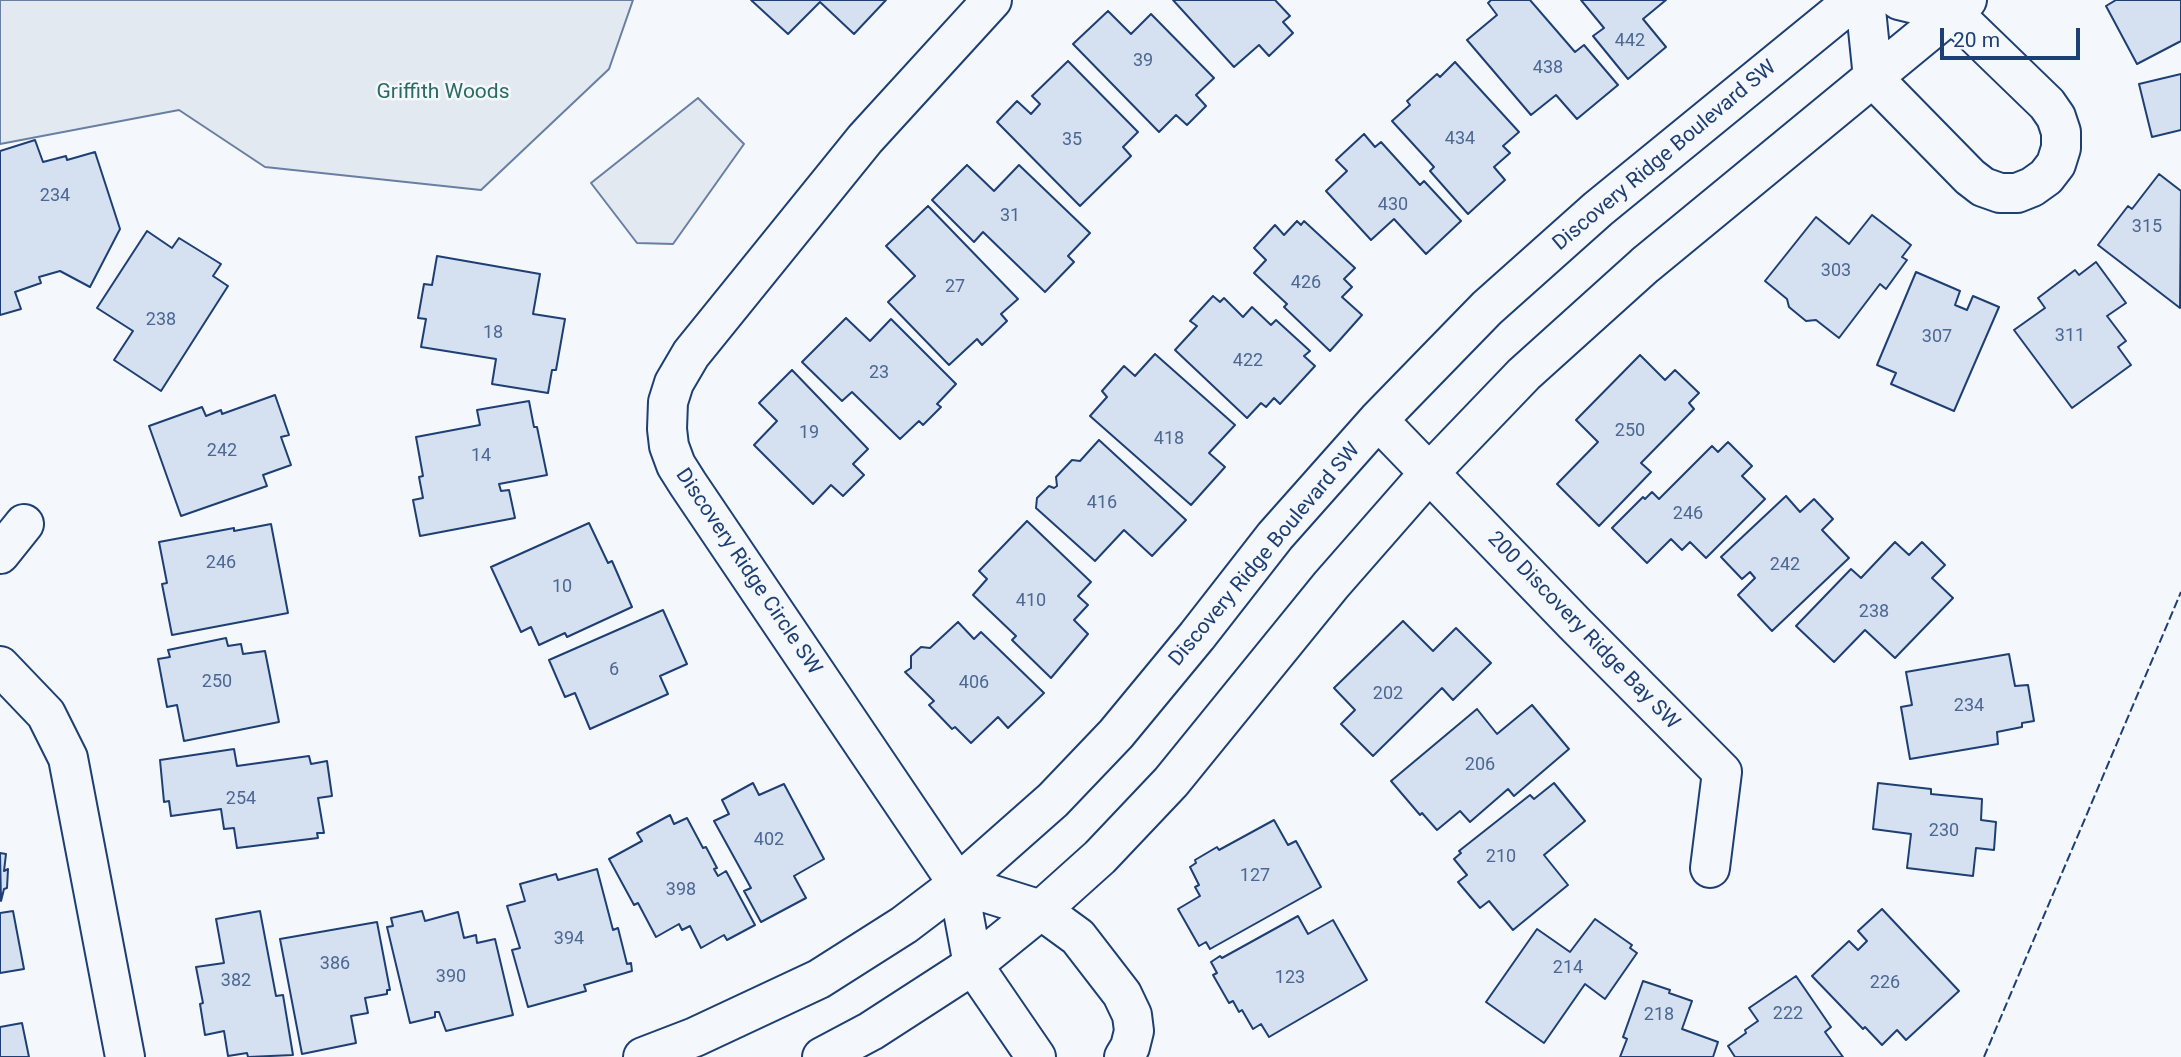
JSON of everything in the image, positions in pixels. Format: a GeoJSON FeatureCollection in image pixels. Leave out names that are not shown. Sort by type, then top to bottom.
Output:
{"type":"FeatureCollection","features":[{"type":"Feature","properties":{"kind":"street","name":"Discovery Ridge Circle SW"},"geometry":{"type":"LineString","coordinates":[[958,884],[676,465],[668,446],[668,402],[674,383],[691,354],[865,139],[992,0]]}},
{"type":"Feature","properties":{"kind":"street","name":"Discovery Ridge Boulevard SW"},"geometry":{"type":"LineString","coordinates":[[643,1057],[695,1037],[819,979],[904,925],[958,884],[1053,800],[1116,734],[1275,537],[1378,420],[1487,308],[1598,209],[1854,0]]}},
{"type":"Feature","properties":{"kind":"street"},"geometry":{"type":"LineString","coordinates":[[1865,0],[1873,78],[1970,177],[1983,187],[2000,193],[2017,192],[2032,187],[2046,177],[2056,164],[2061,148],[2061,132],[2056,117],[2047,104],[1960,6],[1899,0]]}},
{"type":"Feature","properties":{"kind":"street"},"geometry":{"type":"LineString","coordinates":[[822,1057],[871,1031],[973,965],[1041,910],[1100,857],[1171,782],[1331,584],[1430,472],[1524,374],[1645,265],[1960,6]]}},
{"type":"Feature","properties":{"kind":"street","name":"200 Discovery Ridge Bay SW"},"geometry":{"type":"LineString","coordinates":[[1378,420],[1721,772],[1710,868]]}},
{"type":"Feature","properties":{"kind":"street"},"geometry":{"type":"LineString","coordinates":[[0,554],[24,524]]}},
{"type":"Feature","properties":{"kind":"street"},"geometry":{"type":"LineString","coordinates":[[0,666],[46,714],[68,758],[125,1057]]}},
{"type":"Feature","properties":{"kind":"street"},"geometry":{"type":"LineString","coordinates":[[1036,1057],[973,965],[958,884],[1041,910],[1078,937],[1122,994],[1132,1015],[1133,1031],[1124,1057]]}},
{"type":"Feature","properties":{"kind":"green space","name":"Griffith Woods"},"geometry":{"type":"Polygon","coordinates":[[[0,0],[633,0],[609,69],[481,190],[265,167],[179,110],[0,144],[0,0]]]}},
{"type":"Feature","properties":{"kind":"green space"},"geometry":{"type":"Polygon","coordinates":[[[698,98],[744,144],[673,244],[637,243],[591,183],[698,98]]]}},
{"type":"Feature","properties":{"kind":"building"},"geometry":{"type":"Polygon","coordinates":[[[751,0],[886,0],[854,34],[820,2],[788,34],[751,0]]]}},
{"type":"Feature","properties":{"kind":"building"},"geometry":{"type":"Polygon","coordinates":[[[1173,0],[1275,0],[1290,16],[1283,22],[1293,33],[1269,56],[1259,45],[1234,67],[1173,0]]]}},
{"type":"Feature","properties":{"kind":"building"},"geometry":{"type":"Polygon","coordinates":[[[1491,0],[1530,0],[1575,52],[1584,45],[1618,85],[1577,119],[1556,95],[1531,115],[1467,40],[1497,15],[1488,3],[1491,0]]]}},
{"type":"Feature","properties":{"kind":"building"},"geometry":{"type":"Polygon","coordinates":[[[1581,0],[1666,0],[1643,19],[1666,47],[1628,79],[1593,36],[1604,28],[1581,0]]]}},
{"type":"Feature","properties":{"kind":"building"},"geometry":{"type":"Polygon","coordinates":[[[2116,0],[2181,0],[2181,41],[2137,64],[2106,6],[2116,0]]]}},
{"type":"Feature","properties":{"kind":"building"},"geometry":{"type":"Polygon","coordinates":[[[1108,11],[1131,34],[1151,14],[1214,78],[1196,95],[1206,106],[1187,125],[1176,115],[1159,132],[1073,44],[1108,11]]]}},
{"type":"Feature","properties":{"kind":"building"},"geometry":{"type":"Polygon","coordinates":[[[1068,61],[1138,132],[1123,147],[1131,156],[1080,206],[997,122],[1017,101],[1031,114],[1040,104],[1032,96],[1068,61]]]}},
{"type":"Feature","properties":{"kind":"building"},"geometry":{"type":"Polygon","coordinates":[[[1455,62],[1519,132],[1503,146],[1510,153],[1494,167],[1505,180],[1468,214],[1430,171],[1434,167],[1392,121],[1410,105],[1407,101],[1437,74],[1440,77],[1455,62]]]}},
{"type":"Feature","properties":{"kind":"building"},"geometry":{"type":"Polygon","coordinates":[[[2181,74],[2181,130],[2152,137],[2139,84],[2181,74]]]}},
{"type":"Feature","properties":{"kind":"building"},"geometry":{"type":"Polygon","coordinates":[[[1364,134],[1375,147],[1381,142],[1420,185],[1424,181],[1461,221],[1426,254],[1394,219],[1371,240],[1326,191],[1347,171],[1336,160],[1364,134]]]}},
{"type":"Feature","properties":{"kind":"building"},"geometry":{"type":"Polygon","coordinates":[[[35,140],[43,162],[66,156],[67,160],[95,152],[120,229],[90,287],[60,271],[39,277],[41,283],[15,292],[21,309],[0,315],[0,151],[35,140]]]}},
{"type":"Feature","properties":{"kind":"building"},"geometry":{"type":"Polygon","coordinates":[[[967,165],[994,191],[1019,165],[1090,233],[1068,256],[1074,262],[1045,292],[983,232],[974,242],[932,200],[967,165]]]}},
{"type":"Feature","properties":{"kind":"building"},"geometry":{"type":"Polygon","coordinates":[[[2159,174],[2181,191],[2180,308],[2098,245],[2128,206],[2132,209],[2159,174]]]}},
{"type":"Feature","properties":{"kind":"building"},"geometry":{"type":"Polygon","coordinates":[[[928,206],[1018,299],[1001,314],[1007,321],[982,345],[977,339],[949,365],[888,302],[915,276],[886,246],[928,206]]]}},
{"type":"Feature","properties":{"kind":"building"},"geometry":{"type":"Polygon","coordinates":[[[1872,215],[1911,245],[1902,257],[1907,260],[1886,289],[1880,284],[1839,338],[1816,320],[1806,321],[1789,307],[1787,299],[1765,281],[1816,217],[1849,244],[1872,215]]]}},
{"type":"Feature","properties":{"kind":"building"},"geometry":{"type":"Polygon","coordinates":[[[1297,221],[1301,225],[1304,221],[1355,268],[1344,279],[1352,287],[1342,297],[1362,315],[1330,351],[1284,307],[1287,304],[1254,273],[1266,260],[1254,248],[1275,225],[1284,235],[1297,221]]]}},
{"type":"Feature","properties":{"kind":"building"},"geometry":{"type":"Polygon","coordinates":[[[147,231],[172,248],[179,238],[221,264],[213,276],[228,286],[161,391],[114,360],[133,331],[97,308],[147,231]]]}},
{"type":"Feature","properties":{"kind":"building"},"geometry":{"type":"Polygon","coordinates":[[[437,256],[540,274],[533,314],[565,319],[556,370],[552,370],[548,393],[492,384],[496,359],[421,347],[426,319],[418,318],[424,284],[432,285],[437,256]]]}},
{"type":"Feature","properties":{"kind":"building"},"geometry":{"type":"Polygon","coordinates":[[[2096,262],[2126,303],[2107,316],[2126,341],[2118,347],[2131,365],[2072,408],[2014,330],[2045,308],[2038,298],[2075,270],[2079,275],[2096,262]]]}},
{"type":"Feature","properties":{"kind":"building"},"geometry":{"type":"Polygon","coordinates":[[[1916,272],[1960,291],[1955,305],[1967,310],[1973,296],[1999,307],[1954,411],[1891,384],[1896,373],[1877,365],[1916,272]]]}},
{"type":"Feature","properties":{"kind":"building"},"geometry":{"type":"Polygon","coordinates":[[[1213,296],[1220,302],[1224,298],[1243,317],[1252,307],[1271,325],[1276,320],[1310,351],[1304,356],[1315,366],[1280,404],[1274,398],[1266,407],[1261,403],[1247,418],[1175,350],[1197,326],[1190,321],[1213,296]]]}},
{"type":"Feature","properties":{"kind":"building"},"geometry":{"type":"Polygon","coordinates":[[[846,318],[870,341],[891,319],[956,384],[937,404],[941,407],[923,425],[919,421],[900,439],[852,392],[842,401],[802,362],[846,318]]]}},
{"type":"Feature","properties":{"kind":"building"},"geometry":{"type":"Polygon","coordinates":[[[1155,354],[1235,425],[1209,453],[1225,467],[1191,505],[1090,416],[1107,397],[1102,391],[1124,366],[1135,376],[1155,354]]]}},
{"type":"Feature","properties":{"kind":"building"},"geometry":{"type":"Polygon","coordinates":[[[1640,355],[1665,380],[1675,370],[1699,393],[1689,403],[1694,409],[1641,463],[1651,472],[1599,526],[1557,484],[1598,442],[1576,420],[1640,355]]]}},
{"type":"Feature","properties":{"kind":"building"},"geometry":{"type":"Polygon","coordinates":[[[792,370],[868,449],[853,464],[864,475],[843,496],[831,485],[813,504],[754,445],[777,421],[759,403],[792,370]]]}},
{"type":"Feature","properties":{"kind":"building"},"geometry":{"type":"Polygon","coordinates":[[[275,395],[289,435],[281,437],[291,465],[263,475],[267,486],[181,516],[149,426],[202,407],[206,416],[221,410],[222,414],[275,395]]]}},
{"type":"Feature","properties":{"kind":"building"},"geometry":{"type":"Polygon","coordinates":[[[529,401],[547,475],[499,484],[501,491],[509,490],[515,518],[420,536],[413,500],[423,498],[419,477],[423,476],[416,437],[480,425],[477,410],[529,401]]]}},
{"type":"Feature","properties":{"kind":"building"},"geometry":{"type":"Polygon","coordinates":[[[1099,440],[1186,520],[1152,556],[1124,530],[1095,561],[1036,508],[1037,498],[1049,486],[1057,486],[1056,477],[1072,460],[1080,461],[1099,440]]]}},
{"type":"Feature","properties":{"kind":"building"},"geometry":{"type":"Polygon","coordinates":[[[1728,442],[1752,466],[1742,476],[1765,499],[1706,558],[1690,542],[1682,550],[1671,539],[1647,563],[1612,528],[1643,497],[1645,499],[1652,492],[1659,499],[1712,446],[1718,452],[1728,442]]]}},
{"type":"Feature","properties":{"kind":"building"},"geometry":{"type":"Polygon","coordinates":[[[1786,496],[1800,512],[1814,499],[1833,519],[1822,530],[1849,558],[1772,631],[1738,595],[1755,578],[1750,572],[1742,579],[1721,557],[1786,496]]]}},
{"type":"Feature","properties":{"kind":"building"},"geometry":{"type":"Polygon","coordinates":[[[1027,521],[1091,582],[1078,596],[1088,605],[1074,620],[1088,634],[1051,678],[1012,640],[1016,636],[973,595],[987,579],[979,571],[1027,521]]]}},
{"type":"Feature","properties":{"kind":"building"},"geometry":{"type":"Polygon","coordinates":[[[589,523],[608,563],[612,561],[632,607],[567,637],[565,633],[539,645],[531,627],[521,632],[491,567],[589,523]]]}},
{"type":"Feature","properties":{"kind":"building"},"geometry":{"type":"Polygon","coordinates":[[[271,524],[288,613],[172,635],[162,584],[167,583],[159,542],[271,524]]]}},
{"type":"Feature","properties":{"kind":"building"},"geometry":{"type":"Polygon","coordinates":[[[1895,542],[1909,555],[1922,542],[1945,565],[1932,578],[1953,598],[1895,658],[1865,630],[1834,662],[1796,626],[1851,569],[1861,578],[1895,542]]]}},
{"type":"Feature","properties":{"kind":"building"},"geometry":{"type":"Polygon","coordinates":[[[663,610],[687,664],[660,676],[668,694],[590,729],[575,693],[565,697],[549,660],[663,610]]]}},
{"type":"Feature","properties":{"kind":"building"},"geometry":{"type":"Polygon","coordinates":[[[1403,621],[1433,651],[1456,628],[1491,663],[1453,700],[1442,688],[1373,756],[1341,724],[1355,710],[1334,688],[1403,621]]]}},
{"type":"Feature","properties":{"kind":"building"},"geometry":{"type":"Polygon","coordinates":[[[958,622],[974,639],[981,632],[1044,693],[1008,728],[998,717],[971,743],[955,727],[952,729],[929,705],[934,701],[905,672],[911,668],[911,656],[921,647],[930,648],[958,622]]]}},
{"type":"Feature","properties":{"kind":"building"},"geometry":{"type":"Polygon","coordinates":[[[226,638],[228,646],[241,644],[243,654],[265,651],[279,722],[184,741],[177,705],[167,707],[158,659],[170,657],[168,650],[226,638]]]}},
{"type":"Feature","properties":{"kind":"building"},"geometry":{"type":"Polygon","coordinates":[[[2009,654],[2015,686],[2028,685],[2034,721],[2022,723],[2022,727],[1997,732],[1998,744],[1910,759],[1901,707],[1912,705],[1906,672],[2009,654]]]}},
{"type":"Feature","properties":{"kind":"building"},"geometry":{"type":"Polygon","coordinates":[[[1532,705],[1569,749],[1514,796],[1508,789],[1470,822],[1460,811],[1437,830],[1422,813],[1420,815],[1391,781],[1477,709],[1497,734],[1532,705]]]}},
{"type":"Feature","properties":{"kind":"building"},"geometry":{"type":"Polygon","coordinates":[[[234,749],[237,766],[309,756],[311,764],[327,761],[332,796],[318,798],[324,833],[317,833],[318,838],[237,848],[234,828],[224,829],[221,809],[171,816],[169,801],[164,802],[160,760],[234,749]]]}},
{"type":"Feature","properties":{"kind":"building"},"geometry":{"type":"Polygon","coordinates":[[[753,783],[759,795],[784,784],[824,859],[794,876],[806,898],[761,922],[744,891],[751,888],[714,821],[729,814],[722,800],[753,783]]]}},
{"type":"Feature","properties":{"kind":"building"},"geometry":{"type":"Polygon","coordinates":[[[1554,783],[1585,821],[1544,855],[1568,885],[1513,930],[1489,901],[1480,908],[1458,882],[1467,875],[1454,859],[1461,853],[1459,851],[1530,795],[1534,799],[1554,783]]]}},
{"type":"Feature","properties":{"kind":"building"},"geometry":{"type":"Polygon","coordinates":[[[1878,783],[1931,789],[1931,794],[1982,799],[1981,820],[1996,822],[1994,850],[1976,848],[1973,876],[1907,868],[1911,834],[1873,829],[1878,783]]]}},
{"type":"Feature","properties":{"kind":"building"},"geometry":{"type":"Polygon","coordinates":[[[670,815],[674,824],[687,818],[703,848],[706,847],[717,868],[714,869],[718,876],[726,871],[755,925],[727,940],[724,935],[701,948],[690,926],[682,930],[679,924],[656,937],[638,903],[634,905],[609,859],[642,841],[637,833],[670,815]]]}},
{"type":"Feature","properties":{"kind":"building"},"geometry":{"type":"Polygon","coordinates":[[[1274,820],[1288,845],[1296,841],[1321,887],[1210,949],[1206,942],[1199,946],[1178,909],[1200,896],[1195,887],[1199,885],[1190,867],[1196,863],[1195,860],[1217,847],[1219,850],[1274,820]]]}},
{"type":"Feature","properties":{"kind":"building"},"geometry":{"type":"Polygon","coordinates":[[[0,853],[6,854],[4,871],[8,869],[7,888],[4,889],[1,901],[0,853]]]}},
{"type":"Feature","properties":{"kind":"building"},"geometry":{"type":"Polygon","coordinates":[[[597,869],[613,930],[618,928],[627,964],[631,963],[632,971],[584,985],[586,991],[528,1007],[512,950],[520,948],[507,906],[525,901],[520,884],[556,874],[558,880],[597,869]]]}},
{"type":"Feature","properties":{"kind":"building"},"geometry":{"type":"Polygon","coordinates":[[[1882,909],[1959,991],[1906,1040],[1897,1030],[1882,1045],[1812,976],[1849,941],[1858,950],[1867,941],[1858,931],[1882,909]]]}},
{"type":"Feature","properties":{"kind":"building"},"geometry":{"type":"Polygon","coordinates":[[[13,911],[24,969],[0,973],[0,913],[13,911]]]}},
{"type":"Feature","properties":{"kind":"building"},"geometry":{"type":"Polygon","coordinates":[[[260,911],[276,996],[283,995],[293,1055],[248,1057],[247,1053],[228,1056],[224,1031],[205,1035],[200,1004],[203,1003],[196,967],[224,963],[216,919],[260,911]]]}},
{"type":"Feature","properties":{"kind":"building"},"geometry":{"type":"Polygon","coordinates":[[[422,911],[425,921],[458,912],[464,938],[476,935],[477,943],[495,939],[513,1015],[446,1031],[439,1012],[435,1012],[435,1017],[410,1023],[387,927],[393,926],[391,918],[422,911]]]}},
{"type":"Feature","properties":{"kind":"building"},"geometry":{"type":"Polygon","coordinates":[[[1298,916],[1308,934],[1333,920],[1367,980],[1269,1037],[1261,1024],[1253,1029],[1242,1010],[1239,1012],[1233,1001],[1229,1003],[1213,975],[1217,973],[1211,962],[1298,916]]]}},
{"type":"Feature","properties":{"kind":"building"},"geometry":{"type":"Polygon","coordinates":[[[1595,919],[1632,945],[1630,948],[1637,953],[1605,999],[1585,984],[1544,1043],[1486,1002],[1537,929],[1570,952],[1595,919]]]}},
{"type":"Feature","properties":{"kind":"building"},"geometry":{"type":"Polygon","coordinates":[[[377,922],[390,990],[387,990],[387,994],[365,998],[368,1013],[351,1016],[356,1043],[302,1054],[280,939],[377,922]]]}},
{"type":"Feature","properties":{"kind":"building"},"geometry":{"type":"Polygon","coordinates":[[[1796,976],[1831,1027],[1825,1032],[1843,1057],[1735,1057],[1728,1046],[1758,1021],[1749,1008],[1796,976]]]}},
{"type":"Feature","properties":{"kind":"building"},"geometry":{"type":"Polygon","coordinates":[[[1643,981],[1692,1001],[1682,1029],[1718,1042],[1713,1057],[1620,1057],[1627,1039],[1623,1037],[1643,981]]]}},
{"type":"Feature","properties":{"kind":"building"},"geometry":{"type":"Polygon","coordinates":[[[22,1023],[29,1057],[0,1057],[0,1027],[22,1023]]]}},
{"type":"Feature","properties":{"kind":"fence"},"geometry":{"type":"LineString","coordinates":[[1984,1057],[2181,592]]}}]}
